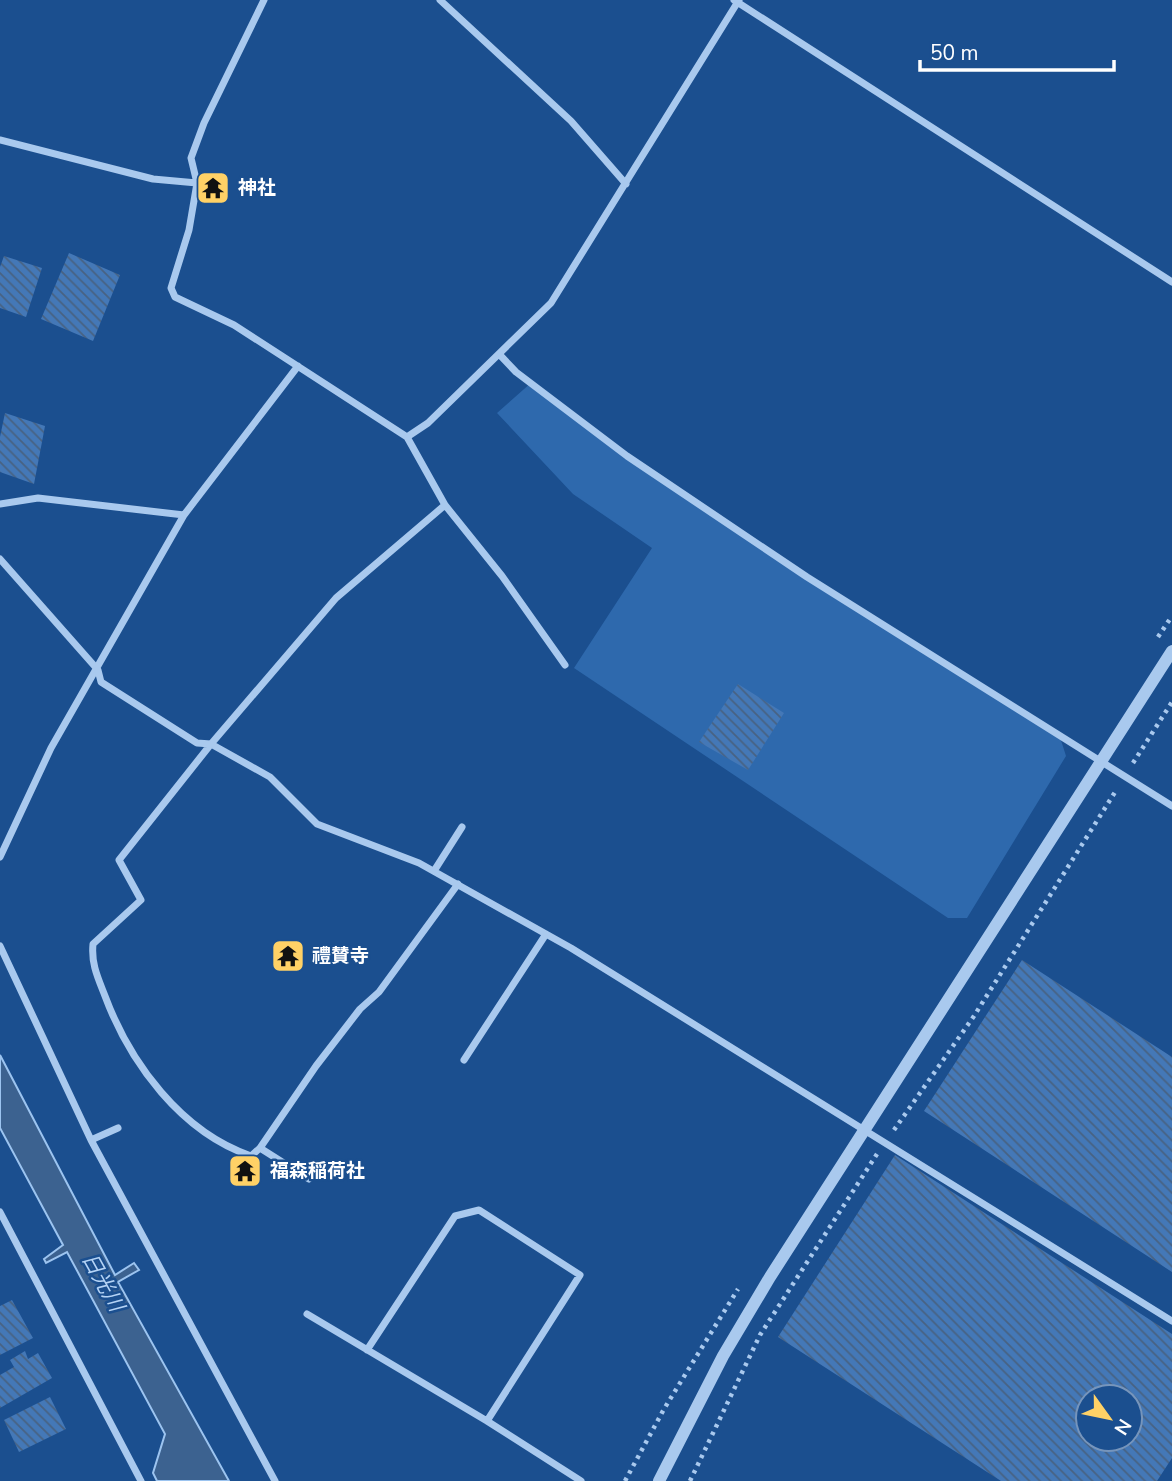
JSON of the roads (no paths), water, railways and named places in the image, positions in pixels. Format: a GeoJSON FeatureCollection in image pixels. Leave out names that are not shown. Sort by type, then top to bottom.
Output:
{"type":"FeatureCollection","features":[{"type":"Feature","properties":{"kind":"street"},"geometry":{"type":"LineString","coordinates":[[264,0],[191,158],[197,183],[189,230],[171,288],[176,297],[234,325],[407,437],[446,505],[502,576],[565,665]]}},
{"type":"Feature","properties":{"kind":"street"},"geometry":{"type":"LineString","coordinates":[[440,0],[570,121],[626,184]]}},
{"type":"Feature","properties":{"kind":"street"},"geometry":{"type":"LineString","coordinates":[[407,437],[428,423],[551,303],[737,1],[1172,282]]}},
{"type":"Feature","properties":{"kind":"street"},"geometry":{"type":"LineString","coordinates":[[0,140],[153,179],[197,183]]}},
{"type":"Feature","properties":{"kind":"street"},"geometry":{"type":"LineString","coordinates":[[499,354],[516,372],[627,456],[807,577],[1172,806]]}},
{"type":"Feature","properties":{"kind":"street"},"geometry":{"type":"LineString","coordinates":[[0,858],[51,748],[98,670],[184,515],[298,366]]}},
{"type":"Feature","properties":{"kind":"street"},"geometry":{"type":"LineString","coordinates":[[0,504],[38,498],[184,515]]}},
{"type":"Feature","properties":{"kind":"street"},"geometry":{"type":"LineString","coordinates":[[446,505],[336,598],[211,744],[119,860],[141,900],[93,944],[91,961],[117,1023],[157,1088],[188,1120],[233,1150],[251,1156],[260,1148],[359,1009],[379,992],[458,884]]}},
{"type":"Feature","properties":{"kind":"street"},"geometry":{"type":"LineString","coordinates":[[0,559],[98,670],[101,682],[197,743],[211,744],[270,777],[317,824],[367,841],[434,871],[546,934],[886,1141],[1172,1321]]}},
{"type":"Feature","properties":{"kind":"street"},"geometry":{"type":"LineString","coordinates":[[659,1481],[723,1356],[1172,651]]}},
{"type":"Feature","properties":{"kind":"street"},"geometry":{"type":"LineString","coordinates":[[434,871],[462,827]]}},
{"type":"Feature","properties":{"kind":"street"},"geometry":{"type":"LineString","coordinates":[[464,1060],[546,934]]}},
{"type":"Feature","properties":{"kind":"street"},"geometry":{"type":"LineString","coordinates":[[0,946],[91,1140],[275,1481]]}},
{"type":"Feature","properties":{"kind":"street"},"geometry":{"type":"LineString","coordinates":[[91,1140],[118,1128]]}},
{"type":"Feature","properties":{"kind":"street"},"geometry":{"type":"LineString","coordinates":[[260,1148],[309,1179]]}},
{"type":"Feature","properties":{"kind":"street"},"geometry":{"type":"LineString","coordinates":[[367,1350],[455,1216],[479,1210],[580,1275],[486,1421]]}},
{"type":"Feature","properties":{"kind":"street"},"geometry":{"type":"LineString","coordinates":[[0,1212],[141,1481]]}},
{"type":"Feature","properties":{"kind":"street"},"geometry":{"type":"LineString","coordinates":[[307,1314],[581,1481]]}},
{"type":"Feature","properties":{"kind":"water","name":"日光川"},"geometry":{"type":"Polygon","coordinates":[[[0,1055],[115,1275],[134,1263],[139,1270],[118,1282],[229,1481],[157,1481],[153,1473],[165,1434],[67,1252],[46,1263],[44,1259],[63,1245],[0,1128],[0,1055]]]}},
{"type":"Feature","properties":{"kind":"place","name":"神社"},"geometry":{"type":"Point","coordinates":[213,188]}},
{"type":"Feature","properties":{"kind":"place","name":"禮賛寺"},"geometry":{"type":"Point","coordinates":[288,956]}},
{"type":"Feature","properties":{"kind":"place","name":"福森稲荷社"},"geometry":{"type":"Point","coordinates":[245,1171]}}]}
